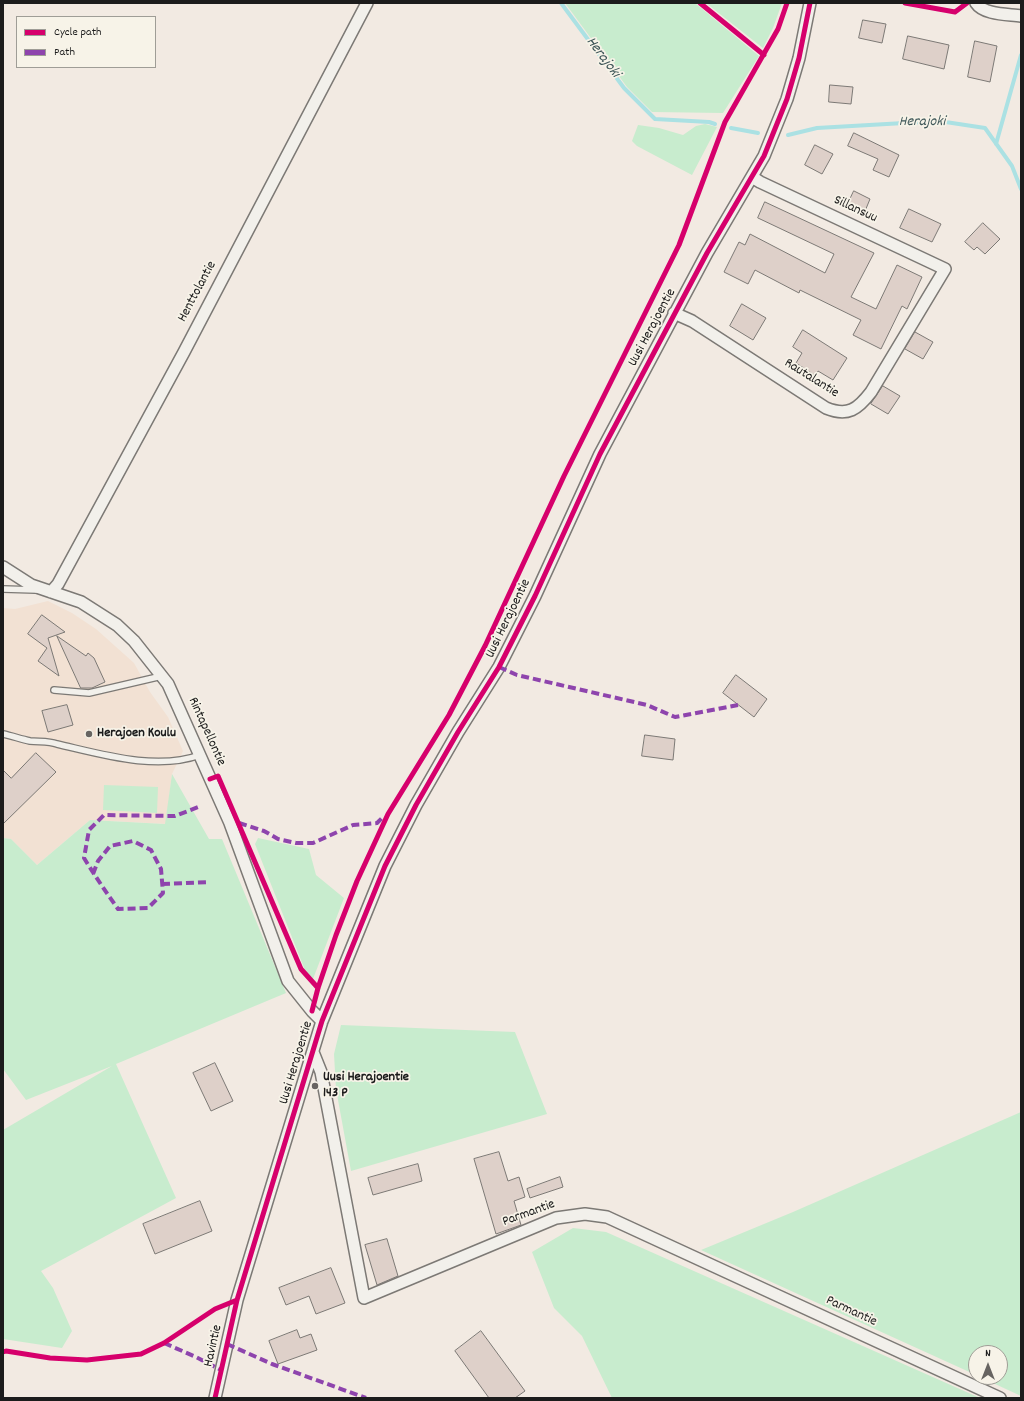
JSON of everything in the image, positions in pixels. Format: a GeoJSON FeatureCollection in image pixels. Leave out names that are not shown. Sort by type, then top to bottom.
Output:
{"type":"FeatureCollection","features":[{"type":"Feature","properties":{"kind":"street","name":"Henttolantie"},"geometry":{"type":"LineString","coordinates":[[46,591],[58,584],[143,429],[367,3]]}},
{"type":"Feature","properties":{"kind":"street","name":"Uusi Herajoentie"},"geometry":{"type":"LineString","coordinates":[[237,1300],[322,1021],[385,866],[416,805],[458,732],[499,667],[535,596],[600,454],[706,253],[764,156],[787,99],[799,58],[810,3]]}},
{"type":"Feature","properties":{"kind":"street"},"geometry":{"type":"LineString","coordinates":[[976,3],[978,6],[987,10],[1021,16]]}},
{"type":"Feature","properties":{"kind":"street","name":"Sillansuu"},"geometry":{"type":"LineString","coordinates":[[752,177],[945,269]]}},
{"type":"Feature","properties":{"kind":"street","name":"Rautalantie"},"geometry":{"type":"LineString","coordinates":[[674,313],[692,321],[826,408],[835,412],[846,412],[863,402],[871,392],[945,269]]}},
{"type":"Feature","properties":{"kind":"street","name":"Rintapellontie"},"geometry":{"type":"LineString","coordinates":[[3,567],[32,585],[81,602],[117,625],[134,641],[168,684],[230,823],[288,981],[322,1021]]}},
{"type":"Feature","properties":{"kind":"street","name":"Parmantie"},"geometry":{"type":"LineString","coordinates":[[313,1052],[321,1072],[364,1298],[556,1218],[584,1214],[607,1217],[1000,1398]]}},
{"type":"Feature","properties":{"kind":"street","name":"Havintie"},"geometry":{"type":"LineString","coordinates":[[214,1398],[237,1300]]}},
{"type":"Feature","properties":{"kind":"lane"},"geometry":{"type":"LineString","coordinates":[[3,589],[46,591]]}},
{"type":"Feature","properties":{"kind":"lane"},"geometry":{"type":"LineString","coordinates":[[54,690],[88,692],[162,676]]}},
{"type":"Feature","properties":{"kind":"lane"},"geometry":{"type":"LineString","coordinates":[[3,734],[29,740],[56,743],[102,756],[184,761],[200,755]]}},
{"type":"Feature","properties":{"kind":"shaded area","name":"Herajoen Koulu"},"geometry":{"type":"Polygon","coordinates":[[[48,601],[72,613],[96,629],[134,663],[150,692],[168,717],[183,751],[172,774],[166,824],[90,820],[37,865],[11,839],[3,838],[3,608],[15,609],[48,601]]]}},
{"type":"Feature","properties":{"kind":"green space"},"geometry":{"type":"Polygon","coordinates":[[[565,3],[695,3],[759,56],[723,113],[652,112],[627,87],[565,3]]]}},
{"type":"Feature","properties":{"kind":"green space"},"geometry":{"type":"Polygon","coordinates":[[[706,3],[782,3],[773,28],[763,48],[706,3]]]}},
{"type":"Feature","properties":{"kind":"green space"},"geometry":{"type":"Polygon","coordinates":[[[705,124],[717,127],[692,175],[637,146],[632,141],[638,125],[659,128],[683,135],[696,126],[705,124]]]}},
{"type":"Feature","properties":{"kind":"green space"},"geometry":{"type":"Polygon","coordinates":[[[172,774],[209,839],[222,839],[286,993],[116,1064],[176,1198],[41,1271],[53,1288],[72,1331],[62,1348],[3,1339],[3,1130],[112,1066],[26,1100],[3,1069],[3,838],[11,839],[37,865],[90,820],[165,824],[172,774]]]}},
{"type":"Feature","properties":{"kind":"green space"},"geometry":{"type":"Polygon","coordinates":[[[104,785],[158,787],[157,813],[103,810],[104,785]]]}},
{"type":"Feature","properties":{"kind":"green space"},"geometry":{"type":"Polygon","coordinates":[[[258,838],[309,849],[316,875],[344,898],[313,979],[305,970],[255,844],[258,838]]]}},
{"type":"Feature","properties":{"kind":"green space"},"geometry":{"type":"Polygon","coordinates":[[[341,1025],[515,1032],[547,1114],[351,1171],[336,1089],[334,1054],[341,1025]]]}},
{"type":"Feature","properties":{"kind":"green space"},"geometry":{"type":"Polygon","coordinates":[[[1021,1112],[1021,1396],[997,1385],[1008,1385],[1008,1345],[968,1345],[968,1371],[701,1250],[793,1212],[1021,1112]]]}},
{"type":"Feature","properties":{"kind":"green space"},"geometry":{"type":"Polygon","coordinates":[[[573,1228],[606,1232],[980,1398],[612,1398],[582,1336],[554,1308],[532,1252],[573,1228]]]}},
{"type":"Feature","properties":{"kind":"building"},"geometry":{"type":"Polygon","coordinates":[[[863,20],[886,24],[882,43],[859,38],[863,20]]]}},
{"type":"Feature","properties":{"kind":"building"},"geometry":{"type":"Polygon","coordinates":[[[908,36],[949,45],[944,69],[903,59],[908,36]]]}},
{"type":"Feature","properties":{"kind":"building"},"geometry":{"type":"Polygon","coordinates":[[[975,41],[997,46],[990,82],[968,77],[975,41]]]}},
{"type":"Feature","properties":{"kind":"building"},"geometry":{"type":"Polygon","coordinates":[[[830,85],[853,87],[851,104],[829,102],[830,85]]]}},
{"type":"Feature","properties":{"kind":"building"},"geometry":{"type":"Polygon","coordinates":[[[854,133],[899,155],[889,177],[873,170],[878,159],[848,146],[854,133]]]}},
{"type":"Feature","properties":{"kind":"building"},"geometry":{"type":"Polygon","coordinates":[[[815,145],[833,154],[822,174],[805,165],[815,145]]]}},
{"type":"Feature","properties":{"kind":"building"},"geometry":{"type":"Polygon","coordinates":[[[854,191],[870,199],[863,216],[846,208],[854,191]]]}},
{"type":"Feature","properties":{"kind":"building"},"geometry":{"type":"Polygon","coordinates":[[[765,202],[874,253],[851,297],[876,309],[897,265],[922,277],[907,309],[902,306],[881,349],[853,335],[861,320],[800,290],[799,293],[755,270],[748,284],[724,272],[739,242],[745,245],[750,234],[825,273],[834,254],[758,218],[765,202]]]}},
{"type":"Feature","properties":{"kind":"building"},"geometry":{"type":"Polygon","coordinates":[[[909,209],[941,224],[932,242],[900,228],[909,209]]]}},
{"type":"Feature","properties":{"kind":"building"},"geometry":{"type":"Polygon","coordinates":[[[983,223],[1000,239],[985,254],[977,247],[974,250],[965,242],[983,223]]]}},
{"type":"Feature","properties":{"kind":"building"},"geometry":{"type":"Polygon","coordinates":[[[742,304],[766,318],[753,340],[730,326],[742,304]]]}},
{"type":"Feature","properties":{"kind":"building"},"geometry":{"type":"Polygon","coordinates":[[[803,330],[847,358],[833,380],[818,371],[816,376],[796,363],[802,353],[793,347],[803,330]]]}},
{"type":"Feature","properties":{"kind":"building"},"geometry":{"type":"Polygon","coordinates":[[[915,332],[933,342],[923,359],[905,349],[915,332]]]}},
{"type":"Feature","properties":{"kind":"building"},"geometry":{"type":"Polygon","coordinates":[[[883,386],[900,396],[888,414],[871,404],[883,386]]]}},
{"type":"Feature","properties":{"kind":"building"},"geometry":{"type":"Polygon","coordinates":[[[42,615],[65,632],[48,638],[59,676],[38,661],[47,648],[28,634],[42,615]]]}},
{"type":"Feature","properties":{"kind":"building"},"geometry":{"type":"Polygon","coordinates":[[[57,636],[86,656],[88,653],[94,658],[105,682],[92,688],[81,688],[57,636]]]}},
{"type":"Feature","properties":{"kind":"building"},"geometry":{"type":"Polygon","coordinates":[[[736,675],[767,699],[754,717],[723,693],[736,675]]]}},
{"type":"Feature","properties":{"kind":"building"},"geometry":{"type":"Polygon","coordinates":[[[67,705],[73,725],[48,732],[42,711],[67,705]]]}},
{"type":"Feature","properties":{"kind":"building"},"geometry":{"type":"Polygon","coordinates":[[[645,735],[675,739],[673,760],[642,756],[645,735]]]}},
{"type":"Feature","properties":{"kind":"building"},"geometry":{"type":"Polygon","coordinates":[[[36,753],[56,772],[3,824],[3,770],[11,778],[36,753]]]}},
{"type":"Feature","properties":{"kind":"building"},"geometry":{"type":"Polygon","coordinates":[[[215,1063],[233,1101],[211,1111],[193,1073],[215,1063]]]}},
{"type":"Feature","properties":{"kind":"building"},"geometry":{"type":"Polygon","coordinates":[[[499,1152],[508,1181],[519,1177],[525,1197],[514,1201],[521,1225],[496,1234],[474,1159],[499,1152]]]}},
{"type":"Feature","properties":{"kind":"building"},"geometry":{"type":"Polygon","coordinates":[[[418,1164],[422,1181],[373,1195],[368,1178],[418,1164]]]}},
{"type":"Feature","properties":{"kind":"building"},"geometry":{"type":"Polygon","coordinates":[[[560,1177],[563,1187],[530,1198],[527,1189],[560,1177]]]}},
{"type":"Feature","properties":{"kind":"building"},"geometry":{"type":"Polygon","coordinates":[[[200,1201],[212,1231],[155,1254],[143,1224],[200,1201]]]}},
{"type":"Feature","properties":{"kind":"building"},"geometry":{"type":"Polygon","coordinates":[[[387,1239],[398,1276],[377,1285],[365,1245],[387,1239]]]}},
{"type":"Feature","properties":{"kind":"building"},"geometry":{"type":"Polygon","coordinates":[[[331,1268],[345,1303],[316,1314],[309,1296],[286,1305],[279,1288],[331,1268]]]}},
{"type":"Feature","properties":{"kind":"building"},"geometry":{"type":"Polygon","coordinates":[[[297,1330],[300,1338],[311,1334],[317,1350],[278,1364],[269,1341],[297,1330]]]}},
{"type":"Feature","properties":{"kind":"building"},"geometry":{"type":"Polygon","coordinates":[[[481,1331],[525,1391],[515,1398],[489,1398],[455,1351],[481,1331]]]}},
{"type":"Feature","properties":{"kind":"waterway","name":"Herajoki"},"geometry":{"type":"LineString","coordinates":[[561,3],[624,88],[655,119],[709,122],[715,124]]}},
{"type":"Feature","properties":{"kind":"waterway"},"geometry":{"type":"LineString","coordinates":[[996,144],[1021,55]]}},
{"type":"Feature","properties":{"kind":"waterway","name":"Herajoki"},"geometry":{"type":"LineString","coordinates":[[788,135],[817,128],[939,121],[985,128],[1012,166],[1021,189]]}},
{"type":"Feature","properties":{"kind":"waterway","name":"Herajoki"},"geometry":{"type":"LineString","coordinates":[[731,128],[758,133]]}},
{"type":"Feature","properties":{"kind":"marked path"},"geometry":{"type":"LineString","coordinates":[[499,667],[517,675],[647,705],[675,717],[738,705]]}},
{"type":"Feature","properties":{"kind":"marked path"},"geometry":{"type":"LineString","coordinates":[[93,874],[98,861],[110,846],[133,841],[151,850],[161,869],[163,893],[148,908],[118,909],[96,878],[92,871],[84,858],[89,830],[104,815],[175,816],[201,806]]}},
{"type":"Feature","properties":{"kind":"marked path"},"geometry":{"type":"LineString","coordinates":[[239,823],[264,831],[278,839],[296,843],[313,843],[353,825],[377,823],[384,816]]}},
{"type":"Feature","properties":{"kind":"marked path"},"geometry":{"type":"LineString","coordinates":[[162,884],[209,882]]}},
{"type":"Feature","properties":{"kind":"marked path"},"geometry":{"type":"LineString","coordinates":[[164,1343],[221,1370]]}},
{"type":"Feature","properties":{"kind":"marked path"},"geometry":{"type":"LineString","coordinates":[[227,1344],[272,1364],[366,1398]]}},
{"type":"Feature","properties":{"kind":"cycle path"},"geometry":{"type":"LineString","coordinates":[[700,3],[764,55]]}},
{"type":"Feature","properties":{"kind":"cycle path"},"geometry":{"type":"LineString","coordinates":[[312,1011],[318,988],[336,935],[357,881],[388,814],[449,715],[485,646],[564,476],[679,245],[725,122],[778,29],[787,3]]}},
{"type":"Feature","properties":{"kind":"cycle path"},"geometry":{"type":"LineString","coordinates":[[215,1398],[237,1300],[322,1021],[385,866],[416,805],[458,732],[499,667],[535,596],[600,454],[707,253],[764,156],[787,99],[799,58],[810,3]]}},
{"type":"Feature","properties":{"kind":"cycle path"},"geometry":{"type":"LineString","coordinates":[[905,3],[955,12],[967,3]]}},
{"type":"Feature","properties":{"kind":"cycle path"},"geometry":{"type":"LineString","coordinates":[[210,779],[218,776],[301,969],[318,988]]}},
{"type":"Feature","properties":{"kind":"cycle path"},"geometry":{"type":"LineString","coordinates":[[3,1352],[6,1351],[50,1358],[87,1360],[141,1354],[164,1343],[215,1309],[237,1300]]}},
{"type":"Feature","properties":{"kind":"place","name":"Herajoen Koulu"},"geometry":{"type":"Point","coordinates":[89,734]}},
{"type":"Feature","properties":{"kind":"place","name":"Uusi Herajoentie 143 P"},"geometry":{"type":"Point","coordinates":[315,1086]}}]}
